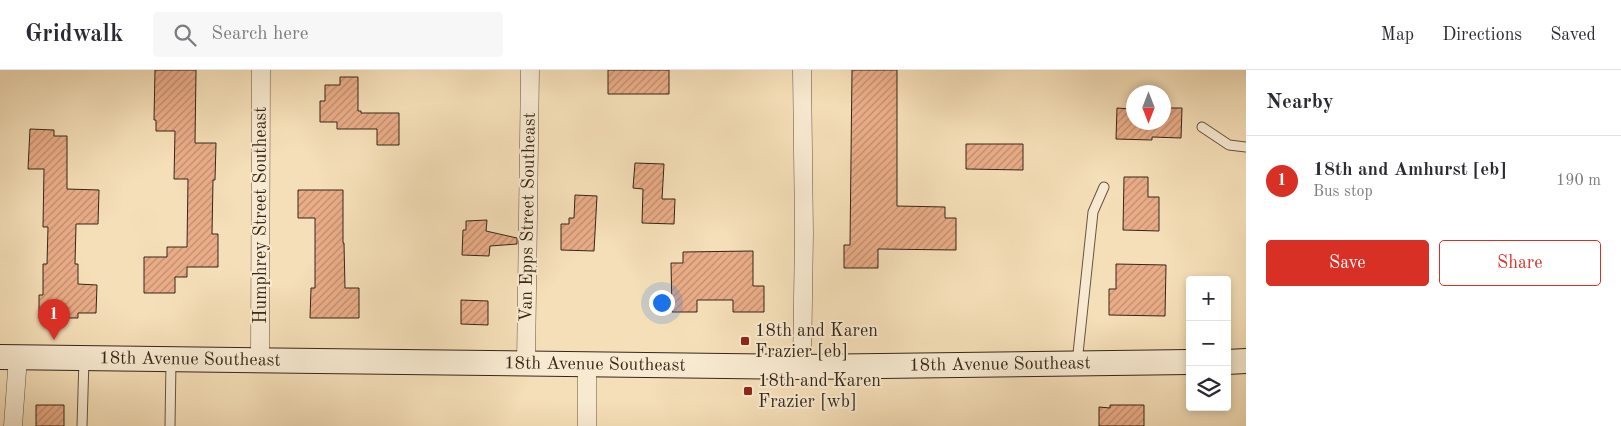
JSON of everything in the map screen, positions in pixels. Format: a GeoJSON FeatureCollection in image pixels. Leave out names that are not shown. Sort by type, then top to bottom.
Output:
{"type":"FeatureCollection","features":[{"type":"Feature","properties":{"kind":"street","name":"Humphrey Street Southeast"},"geometry":{"type":"LineString","coordinates":[[260,361],[261,70]]}},
{"type":"Feature","properties":{"kind":"street","name":"Van Epps Street Southeast"},"geometry":{"type":"LineString","coordinates":[[526,364],[530,70]]}},
{"type":"Feature","properties":{"kind":"street"},"geometry":{"type":"LineString","coordinates":[[802,70],[804,233],[802,367]]}},
{"type":"Feature","properties":{"kind":"street","name":"18th Avenue Southeast"},"geometry":{"type":"LineString","coordinates":[[9,357],[802,367],[1186,362]]}},
{"type":"Feature","properties":{"kind":"street"},"geometry":{"type":"LineString","coordinates":[[9,357],[13,426]]}},
{"type":"Feature","properties":{"kind":"street"},"geometry":{"type":"LineString","coordinates":[[1231,362],[1246,361]]}},
{"type":"Feature","properties":{"kind":"street"},"geometry":{"type":"LineString","coordinates":[[587,365],[587,426]]}},
{"type":"Feature","properties":{"kind":"lane"},"geometry":{"type":"LineString","coordinates":[[1202,128],[1229,145],[1246,147]]}},
{"type":"Feature","properties":{"kind":"lane"},"geometry":{"type":"LineString","coordinates":[[1077,364],[1093,212],[1104,187]]}},
{"type":"Feature","properties":{"kind":"lane"},"geometry":{"type":"LineString","coordinates":[[82,426],[84,358]]}},
{"type":"Feature","properties":{"kind":"lane"},"geometry":{"type":"LineString","coordinates":[[170,426],[171,360]]}},
{"type":"Feature","properties":{"kind":"building"},"geometry":{"type":"Polygon","coordinates":[[[155,70],[196,70],[195,143],[216,143],[212,234],[218,234],[218,267],[187,267],[187,277],[175,277],[175,293],[144,293],[144,257],[167,257],[167,247],[187,247],[188,179],[174,179],[175,131],[156,131],[156,120],[154,120],[155,70]]]}},
{"type":"Feature","properties":{"kind":"building"},"geometry":{"type":"Polygon","coordinates":[[[608,70],[669,70],[669,94],[608,94],[608,70]]]}},
{"type":"Feature","properties":{"kind":"building"},"geometry":{"type":"Polygon","coordinates":[[[852,70],[897,70],[897,206],[945,207],[945,218],[956,218],[956,250],[878,249],[878,268],[844,268],[844,245],[850,245],[852,70]]]}},
{"type":"Feature","properties":{"kind":"building"},"geometry":{"type":"Polygon","coordinates":[[[340,77],[358,77],[358,111],[361,111],[361,113],[399,113],[399,145],[377,145],[377,129],[337,129],[337,122],[320,122],[320,101],[325,101],[325,85],[340,85],[340,77]]]}},
{"type":"Feature","properties":{"kind":"building"},"geometry":{"type":"Polygon","coordinates":[[[1117,108],[1126,109],[1126,130],[1171,130],[1171,108],[1182,108],[1181,138],[1152,137],[1152,140],[1116,139],[1117,108]]]}},
{"type":"Feature","properties":{"kind":"building"},"geometry":{"type":"Polygon","coordinates":[[[30,129],[54,130],[54,136],[67,136],[67,189],[99,190],[98,224],[76,224],[75,264],[78,264],[78,284],[97,285],[96,313],[78,313],[78,318],[39,318],[39,295],[43,295],[43,264],[47,264],[48,227],[43,227],[44,169],[28,169],[30,129]]]}},
{"type":"Feature","properties":{"kind":"building"},"geometry":{"type":"Polygon","coordinates":[[[966,144],[1023,144],[1023,170],[966,169],[966,144]]]}},
{"type":"Feature","properties":{"kind":"building"},"geometry":{"type":"Polygon","coordinates":[[[635,163],[664,164],[662,199],[675,199],[674,224],[642,223],[643,189],[633,188],[635,163]]]}},
{"type":"Feature","properties":{"kind":"building"},"geometry":{"type":"Polygon","coordinates":[[[1124,177],[1148,177],[1148,197],[1159,197],[1159,231],[1123,230],[1124,177]]]}},
{"type":"Feature","properties":{"kind":"building"},"geometry":{"type":"Polygon","coordinates":[[[298,190],[343,190],[345,288],[359,288],[359,318],[310,318],[311,288],[315,288],[315,218],[298,218],[298,190]]]}},
{"type":"Feature","properties":{"kind":"building"},"geometry":{"type":"Polygon","coordinates":[[[575,195],[597,196],[594,251],[561,250],[561,224],[569,224],[569,218],[574,218],[575,195]]]}},
{"type":"Feature","properties":{"kind":"building"},"geometry":{"type":"Polygon","coordinates":[[[487,220],[486,231],[517,238],[517,244],[490,246],[489,256],[462,255],[463,230],[466,230],[466,221],[487,220]]]}},
{"type":"Feature","properties":{"kind":"building"},"geometry":{"type":"Polygon","coordinates":[[[753,251],[753,286],[764,286],[764,312],[733,312],[733,300],[697,300],[697,312],[672,312],[671,263],[683,263],[683,252],[753,251]]]}},
{"type":"Feature","properties":{"kind":"building"},"geometry":{"type":"Polygon","coordinates":[[[1116,264],[1166,265],[1165,316],[1109,315],[1109,289],[1116,289],[1116,264]]]}},
{"type":"Feature","properties":{"kind":"building"},"geometry":{"type":"Polygon","coordinates":[[[461,300],[488,301],[488,325],[461,324],[461,300]]]}},
{"type":"Feature","properties":{"kind":"building"},"geometry":{"type":"Polygon","coordinates":[[[36,405],[64,405],[64,426],[36,426],[36,405]]]}},
{"type":"Feature","properties":{"kind":"building"},"geometry":{"type":"Polygon","coordinates":[[[1110,405],[1144,405],[1144,426],[1099,426],[1099,407],[1110,408],[1110,405]]]}},
{"type":"Feature","properties":{"kind":"place","name":"18th and Amhurst [eb]"},"geometry":{"type":"Point","coordinates":[54,340]}},
{"type":"Feature","properties":{"kind":"place","name":"18th and Karen Frazier [eb]"},"geometry":{"type":"Point","coordinates":[745,341]}},
{"type":"Feature","properties":{"kind":"place","name":"18th and Karen Frazier [wb]"},"geometry":{"type":"Point","coordinates":[748,391]}}]}
